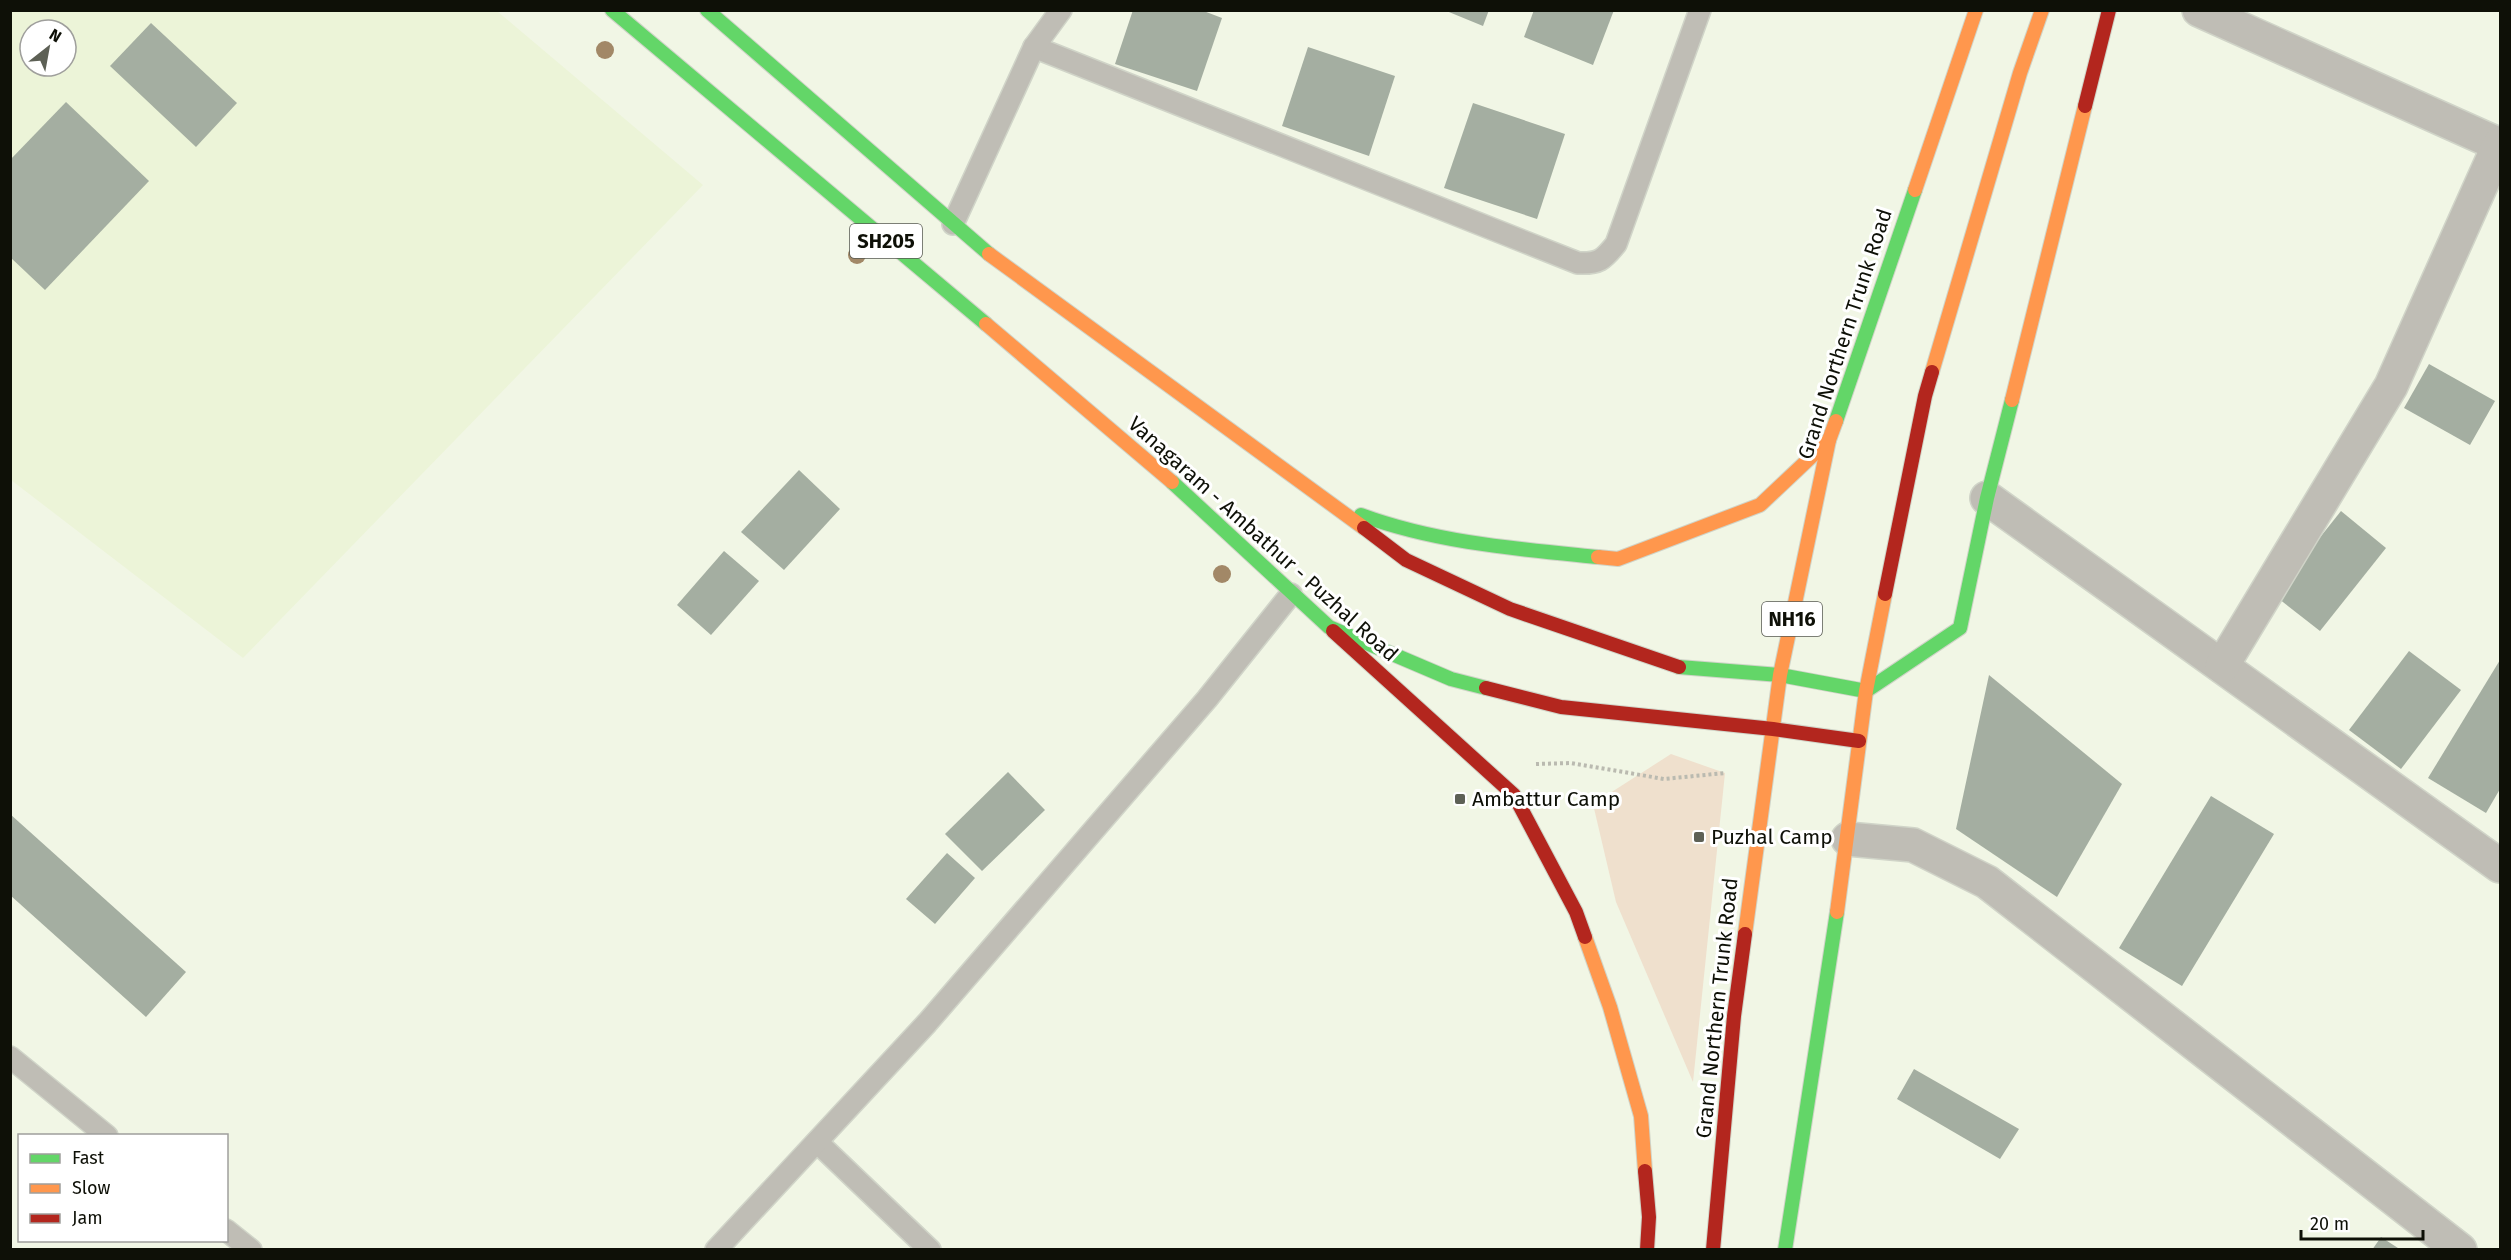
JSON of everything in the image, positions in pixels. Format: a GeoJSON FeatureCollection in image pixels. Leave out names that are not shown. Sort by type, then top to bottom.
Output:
{"type":"FeatureCollection","features":[{"type":"Feature","properties":{"kind":"main road","name":"Vanagaram - Ambathur - Puzhal Road"},"geometry":{"type":"LineString","coordinates":[[612,10],[1160,471],[1291,594],[1514,795],[1576,912],[1610,1007],[1641,1116],[1649,1217],[1647,1250]]}},
{"type":"Feature","properties":{"kind":"main road"},"geometry":{"type":"LineString","coordinates":[[707,10],[985,251],[1406,560],[1510,609],[1673,666],[1780,675],[1866,691],[1960,627],[1987,498],[2109,10]]}},
{"type":"Feature","properties":{"kind":"main road","name":"Grand Northern Trunk Road"},"geometry":{"type":"LineString","coordinates":[[1713,1250],[1734,1016],[1780,675],[1829,440],[1976,10]]}},
{"type":"Feature","properties":{"kind":"main road"},"geometry":{"type":"LineString","coordinates":[[1785,1250],[1848,839],[1866,691],[1925,396],[2020,73],[2042,10]]}},
{"type":"Feature","properties":{"kind":"main road"},"geometry":{"type":"LineString","coordinates":[[1334,505],[1391,526],[1492,547],[1618,559],[1760,505],[1829,440]]}},
{"type":"Feature","properties":{"kind":"main road"},"geometry":{"type":"LineString","coordinates":[[1329,627],[1451,679],[1561,707],[1773,729],[1859,741]]}},
{"type":"Feature","properties":{"kind":"street"},"geometry":{"type":"LineString","coordinates":[[2199,10],[2500,145],[2391,386],[2222,666]]}},
{"type":"Feature","properties":{"kind":"street"},"geometry":{"type":"LineString","coordinates":[[1987,498],[2500,866]]}},
{"type":"Feature","properties":{"kind":"street"},"geometry":{"type":"LineString","coordinates":[[1848,839],[1913,845],[1987,882],[2460,1250]]}},
{"type":"Feature","properties":{"kind":"lane"},"geometry":{"type":"LineString","coordinates":[[953,224],[1034,47],[1061,10]]}},
{"type":"Feature","properties":{"kind":"lane"},"geometry":{"type":"LineString","coordinates":[[1034,47],[1578,263],[1593,264],[1604,259],[1616,244],[1700,10]]}},
{"type":"Feature","properties":{"kind":"lane"},"geometry":{"type":"LineString","coordinates":[[716,1250],[943,1005],[1207,699],[1291,594]]}},
{"type":"Feature","properties":{"kind":"lane"},"geometry":{"type":"LineString","coordinates":[[10,1057],[106,1134]]}},
{"type":"Feature","properties":{"kind":"lane"},"geometry":{"type":"LineString","coordinates":[[817,1142],[930,1250]]}},
{"type":"Feature","properties":{"kind":"lane"},"geometry":{"type":"LineString","coordinates":[[228,1232],[251,1250]]}},
{"type":"Feature","properties":{"kind":"path"},"geometry":{"type":"LineString","coordinates":[[1481,765],[1571,763],[1664,779],[1725,773]]}},
{"type":"Feature","properties":{"kind":"shaded area"},"geometry":{"type":"Polygon","coordinates":[[[10,11],[497,11],[703,185],[243,658],[11,480],[10,11]]]}},
{"type":"Feature","properties":{"kind":"shaded area"},"geometry":{"type":"Polygon","coordinates":[[[1671,754],[1725,773],[1693,1082],[1616,902],[1593,804],[1671,754]]]}},
{"type":"Feature","properties":{"kind":"building"},"geometry":{"type":"Polygon","coordinates":[[[1133,10],[1201,10],[1222,18],[1197,91],[1115,64],[1133,10]]]}},
{"type":"Feature","properties":{"kind":"building"},"geometry":{"type":"Polygon","coordinates":[[[1444,10],[1489,10],[1483,26],[1444,10]]]}},
{"type":"Feature","properties":{"kind":"building"},"geometry":{"type":"Polygon","coordinates":[[[1534,10],[1614,10],[1593,65],[1524,37],[1534,10]]]}},
{"type":"Feature","properties":{"kind":"building"},"geometry":{"type":"Polygon","coordinates":[[[151,23],[237,103],[196,147],[110,66],[151,23]]]}},
{"type":"Feature","properties":{"kind":"building"},"geometry":{"type":"Polygon","coordinates":[[[1308,47],[1395,76],[1369,156],[1282,126],[1308,47]]]}},
{"type":"Feature","properties":{"kind":"building"},"geometry":{"type":"Polygon","coordinates":[[[66,102],[149,181],[45,290],[10,257],[10,160],[66,102]]]}},
{"type":"Feature","properties":{"kind":"building"},"geometry":{"type":"Polygon","coordinates":[[[1473,103],[1565,134],[1537,219],[1444,188],[1473,103]]]}},
{"type":"Feature","properties":{"kind":"building"},"geometry":{"type":"Polygon","coordinates":[[[2429,364],[2495,401],[2470,445],[2404,408],[2429,364]]]}},
{"type":"Feature","properties":{"kind":"building"},"geometry":{"type":"Polygon","coordinates":[[[799,470],[840,509],[784,570],[741,532],[799,470]]]}},
{"type":"Feature","properties":{"kind":"building"},"geometry":{"type":"Polygon","coordinates":[[[2341,511],[2386,548],[2320,631],[2274,595],[2341,511]]]}},
{"type":"Feature","properties":{"kind":"building"},"geometry":{"type":"Polygon","coordinates":[[[724,551],[759,581],[711,635],[677,605],[724,551]]]}},
{"type":"Feature","properties":{"kind":"building"},"geometry":{"type":"Polygon","coordinates":[[[2409,651],[2461,690],[2401,769],[2349,730],[2409,651]]]}},
{"type":"Feature","properties":{"kind":"building"},"geometry":{"type":"Polygon","coordinates":[[[2500,660],[2500,789],[2486,813],[2428,778],[2500,660]]]}},
{"type":"Feature","properties":{"kind":"building"},"geometry":{"type":"Polygon","coordinates":[[[1989,675],[2122,784],[2057,897],[1956,829],[1989,675]]]}},
{"type":"Feature","properties":{"kind":"building"},"geometry":{"type":"Polygon","coordinates":[[[1008,772],[1045,810],[982,871],[945,834],[1008,772]]]}},
{"type":"Feature","properties":{"kind":"building"},"geometry":{"type":"Polygon","coordinates":[[[2211,796],[2274,834],[2182,986],[2119,948],[2211,796]]]}},
{"type":"Feature","properties":{"kind":"building"},"geometry":{"type":"Polygon","coordinates":[[[10,814],[186,972],[146,1017],[10,895],[10,814]]]}},
{"type":"Feature","properties":{"kind":"building"},"geometry":{"type":"Polygon","coordinates":[[[947,853],[975,878],[935,924],[906,899],[947,853]]]}},
{"type":"Feature","properties":{"kind":"building"},"geometry":{"type":"Polygon","coordinates":[[[1914,1069],[2019,1129],[2000,1159],[1897,1099],[1914,1069]]]}},
{"type":"Feature","properties":{"kind":"building"},"geometry":{"type":"Polygon","coordinates":[[[2381,1237],[2401,1250],[2372,1250],[2381,1237]]]}},
{"type":"Feature","properties":{"kind":"traffic: fast"},"geometry":{"type":"LineString","coordinates":[[612,10],[986,324]]}},
{"type":"Feature","properties":{"kind":"traffic: fast"},"geometry":{"type":"LineString","coordinates":[[707,10],[989,254]]}},
{"type":"Feature","properties":{"kind":"traffic: fast"},"geometry":{"type":"LineString","coordinates":[[1836,421],[1915,190]]}},
{"type":"Feature","properties":{"kind":"traffic: fast"},"geometry":{"type":"LineString","coordinates":[[1866,691],[1960,628],[1987,498],[2012,400]]}},
{"type":"Feature","properties":{"kind":"traffic: fast"},"geometry":{"type":"LineString","coordinates":[[1172,482],[1329,627],[1451,679],[1486,688]]}},
{"type":"Feature","properties":{"kind":"traffic: fast"},"geometry":{"type":"LineString","coordinates":[[1361,515],[1390,525],[1478,544],[1598,557]]}},
{"type":"Feature","properties":{"kind":"traffic: fast"},"geometry":{"type":"LineString","coordinates":[[1679,667],[1780,675],[1866,691]]}},
{"type":"Feature","properties":{"kind":"traffic: fast"},"geometry":{"type":"LineString","coordinates":[[1785,1250],[1837,912]]}},
{"type":"Feature","properties":{"kind":"traffic: slow"},"geometry":{"type":"LineString","coordinates":[[1915,190],[1976,10]]}},
{"type":"Feature","properties":{"kind":"traffic: slow"},"geometry":{"type":"LineString","coordinates":[[1932,372],[2020,73],[2042,10]]}},
{"type":"Feature","properties":{"kind":"traffic: slow"},"geometry":{"type":"LineString","coordinates":[[2012,400],[2085,106]]}},
{"type":"Feature","properties":{"kind":"traffic: slow"},"geometry":{"type":"LineString","coordinates":[[989,254],[1364,528]]}},
{"type":"Feature","properties":{"kind":"traffic: slow"},"geometry":{"type":"LineString","coordinates":[[986,324],[1172,482]]}},
{"type":"Feature","properties":{"kind":"traffic: slow"},"geometry":{"type":"LineString","coordinates":[[1745,934],[1780,675],[1829,440],[1836,421]]}},
{"type":"Feature","properties":{"kind":"traffic: slow"},"geometry":{"type":"LineString","coordinates":[[1598,557],[1618,559],[1760,505],[1829,440]]}},
{"type":"Feature","properties":{"kind":"traffic: slow"},"geometry":{"type":"LineString","coordinates":[[1837,912],[1866,691],[1885,594]]}},
{"type":"Feature","properties":{"kind":"traffic: slow"},"geometry":{"type":"LineString","coordinates":[[1585,937],[1610,1007],[1641,1116],[1645,1171]]}},
{"type":"Feature","properties":{"kind":"traffic: jam"},"geometry":{"type":"LineString","coordinates":[[2085,106],[2109,10]]}},
{"type":"Feature","properties":{"kind":"traffic: jam"},"geometry":{"type":"LineString","coordinates":[[1885,594],[1925,396],[1932,372]]}},
{"type":"Feature","properties":{"kind":"traffic: jam"},"geometry":{"type":"LineString","coordinates":[[1364,528],[1406,560],[1510,609],[1679,667]]}},
{"type":"Feature","properties":{"kind":"traffic: jam"},"geometry":{"type":"LineString","coordinates":[[1333,631],[1514,795],[1576,912],[1585,937]]}},
{"type":"Feature","properties":{"kind":"traffic: jam"},"geometry":{"type":"LineString","coordinates":[[1486,688],[1561,707],[1773,729],[1859,741]]}},
{"type":"Feature","properties":{"kind":"traffic: jam"},"geometry":{"type":"LineString","coordinates":[[1713,1250],[1734,1016],[1745,934]]}},
{"type":"Feature","properties":{"kind":"traffic: jam"},"geometry":{"type":"LineString","coordinates":[[1645,1171],[1649,1217],[1647,1250]]}},
{"type":"Feature","properties":{"kind":"place","name":"Ambattur Camp"},"geometry":{"type":"Point","coordinates":[1460,799]}},
{"type":"Feature","properties":{"kind":"place","name":"Puzhal Camp"},"geometry":{"type":"Point","coordinates":[1699,837]}}]}
